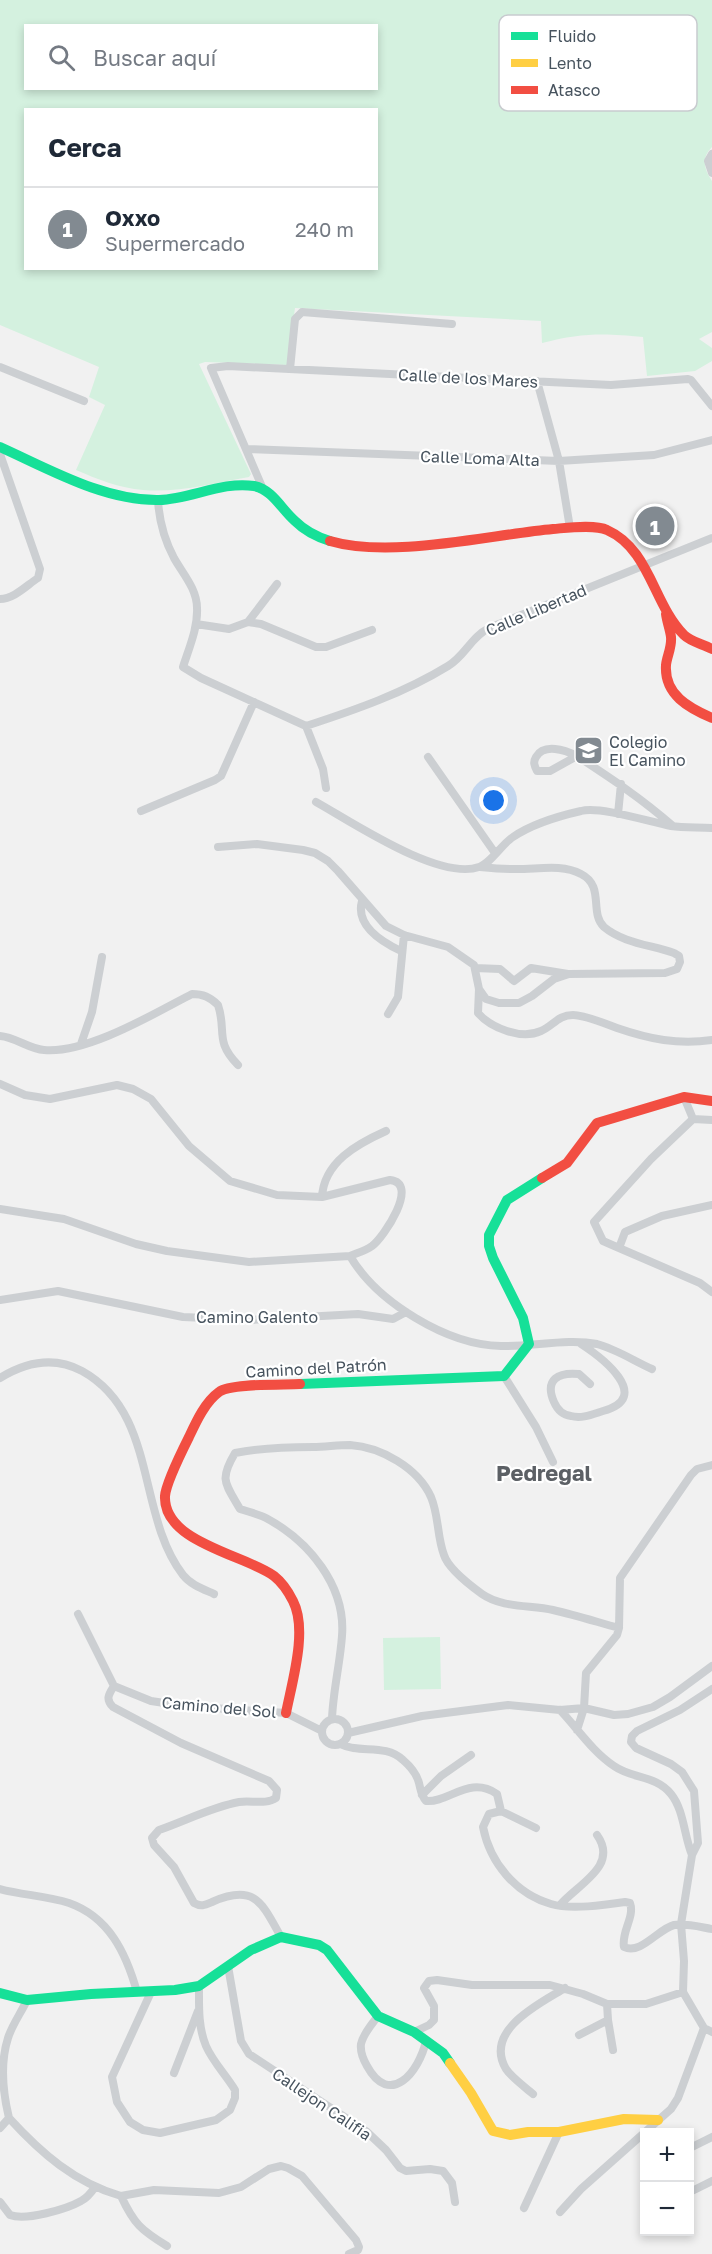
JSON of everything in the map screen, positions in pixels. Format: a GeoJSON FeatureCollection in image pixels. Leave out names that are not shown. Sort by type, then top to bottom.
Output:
{"type":"FeatureCollection","features":[{"type":"Feature","properties":{"kind":"street"},"geometry":{"type":"LineString","coordinates":[[712,154],[708,161],[712,173]]}},
{"type":"Feature","properties":{"kind":"street"},"geometry":{"type":"LineString","coordinates":[[290,369],[295,319],[302,312],[452,324]]}},
{"type":"Feature","properties":{"kind":"street","name":"Calle de los Mares"},"geometry":{"type":"LineString","coordinates":[[246,449],[211,368],[228,366],[610,385],[688,379],[712,406]]}},
{"type":"Feature","properties":{"kind":"street"},"geometry":{"type":"LineString","coordinates":[[0,367],[84,401]]}},
{"type":"Feature","properties":{"kind":"street"},"geometry":{"type":"LineString","coordinates":[[537,381],[559,461],[570,528]]}},
{"type":"Feature","properties":{"kind":"street","name":"Calle Loma Alta"},"geometry":{"type":"LineString","coordinates":[[246,449],[559,461],[654,455],[712,440]]}},
{"type":"Feature","properties":{"kind":"street"},"geometry":{"type":"LineString","coordinates":[[0,447],[102,489],[132,498],[158,500],[254,486],[263,489],[275,498],[293,520],[303,528],[334,543],[348,546],[366,548],[415,545],[570,528],[604,528],[613,531],[636,554],[665,610],[683,635],[711,646]]}},
{"type":"Feature","properties":{"kind":"street"},"geometry":{"type":"LineString","coordinates":[[246,449],[263,489]]}},
{"type":"Feature","properties":{"kind":"street"},"geometry":{"type":"LineString","coordinates":[[0,454],[40,570],[38,578],[12,596],[0,599]]}},
{"type":"Feature","properties":{"kind":"street"},"geometry":{"type":"LineString","coordinates":[[158,500],[164,536],[193,590],[197,606],[196,624],[183,667],[201,678],[306,726],[323,769],[326,788]]}},
{"type":"Feature","properties":{"kind":"street","name":"Calle Libertad"},"geometry":{"type":"LineString","coordinates":[[306,726],[381,700],[451,665],[474,638],[489,628],[712,538]]}},
{"type":"Feature","properties":{"kind":"street"},"geometry":{"type":"LineString","coordinates":[[248,622],[277,584]]}},
{"type":"Feature","properties":{"kind":"street"},"geometry":{"type":"LineString","coordinates":[[665,610],[671,638],[665,675],[669,687],[682,703],[712,718]]}},
{"type":"Feature","properties":{"kind":"street"},"geometry":{"type":"LineString","coordinates":[[196,624],[229,629],[248,622],[261,624],[316,647],[326,647],[372,630]]}},
{"type":"Feature","properties":{"kind":"street"},"geometry":{"type":"LineString","coordinates":[[141,811],[221,776],[254,702]]}},
{"type":"Feature","properties":{"kind":"street"},"geometry":{"type":"LineString","coordinates":[[576,756],[550,771],[537,771],[534,766],[538,753],[544,750],[560,750],[576,756],[641,798],[674,826]]}},
{"type":"Feature","properties":{"kind":"street"},"geometry":{"type":"LineString","coordinates":[[428,757],[495,853]]}},
{"type":"Feature","properties":{"kind":"street"},"geometry":{"type":"LineString","coordinates":[[618,814],[621,784]]}},
{"type":"Feature","properties":{"kind":"street"},"geometry":{"type":"LineString","coordinates":[[316,802],[416,858],[454,868],[556,868],[582,874],[591,882],[597,897],[599,919],[603,926],[621,937],[674,953],[679,956],[680,962],[676,969],[665,973],[569,974],[531,968],[514,981],[500,969],[475,968]]}},
{"type":"Feature","properties":{"kind":"street"},"geometry":{"type":"LineString","coordinates":[[480,867],[512,837],[550,820],[583,810],[618,814],[674,826],[712,828]]}},
{"type":"Feature","properties":{"kind":"street"},"geometry":{"type":"LineString","coordinates":[[218,847],[257,844],[315,853],[328,861],[386,926],[404,935],[448,947],[474,964],[479,989],[478,1013],[485,1021],[512,1033],[541,1032],[557,1019],[573,1015],[642,1037],[691,1043],[712,1040]]}},
{"type":"Feature","properties":{"kind":"street"},"geometry":{"type":"LineString","coordinates":[[362,901],[359,910],[362,920],[379,940],[402,951]]}},
{"type":"Feature","properties":{"kind":"street"},"geometry":{"type":"LineString","coordinates":[[388,1014],[398,997],[404,935]]}},
{"type":"Feature","properties":{"kind":"street"},"geometry":{"type":"LineString","coordinates":[[81,1044],[92,1012],[102,957]]}},
{"type":"Feature","properties":{"kind":"street"},"geometry":{"type":"LineString","coordinates":[[479,989],[486,999],[499,1003],[519,1003],[554,979],[569,974]]}},
{"type":"Feature","properties":{"kind":"street"},"geometry":{"type":"LineString","coordinates":[[0,1036],[45,1050],[81,1044],[122,1030],[192,994],[202,994],[212,998],[218,1005],[222,1042],[227,1054],[238,1065]]}},
{"type":"Feature","properties":{"kind":"street"},"geometry":{"type":"LineString","coordinates":[[0,1084],[25,1095],[50,1099],[117,1085],[134,1089],[151,1099],[189,1146],[230,1181],[277,1195],[322,1197],[390,1180],[400,1184],[401,1192],[400,1202],[393,1218],[373,1245],[350,1256],[249,1262],[167,1251],[136,1244],[64,1220],[0,1209]]}},
{"type":"Feature","properties":{"kind":"street"},"geometry":{"type":"LineString","coordinates":[[553,1461],[536,1427],[504,1376],[529,1344],[521,1313],[489,1246],[489,1235],[493,1224],[507,1200],[567,1163],[597,1122],[684,1097],[712,1101]]}},
{"type":"Feature","properties":{"kind":"street"},"geometry":{"type":"LineString","coordinates":[[684,1097],[693,1119]]}},
{"type":"Feature","properties":{"kind":"street"},"geometry":{"type":"LineString","coordinates":[[712,1120],[693,1119],[651,1159],[594,1222],[603,1241],[700,1283],[712,1292]]}},
{"type":"Feature","properties":{"kind":"street"},"geometry":{"type":"LineString","coordinates":[[322,1197],[322,1184],[329,1170],[363,1142],[386,1131]]}},
{"type":"Feature","properties":{"kind":"street"},"geometry":{"type":"LineString","coordinates":[[619,1248],[625,1232],[662,1216],[712,1205]]}},
{"type":"Feature","properties":{"kind":"street"},"geometry":{"type":"LineString","coordinates":[[350,1256],[382,1295],[406,1312],[448,1334],[473,1343],[501,1346],[577,1342],[597,1344],[652,1369]]}},
{"type":"Feature","properties":{"kind":"street","name":"Camino Galento"},"geometry":{"type":"LineString","coordinates":[[0,1299],[58,1291],[183,1317],[251,1320],[358,1314],[393,1319],[406,1312]]}},
{"type":"Feature","properties":{"kind":"street"},"geometry":{"type":"LineString","coordinates":[[577,1342],[616,1371],[624,1390],[623,1400],[616,1406],[584,1417],[564,1414],[556,1406],[551,1387],[553,1379],[560,1375],[579,1374],[590,1384]]}},
{"type":"Feature","properties":{"kind":"street"},"geometry":{"type":"LineString","coordinates":[[0,1378],[19,1368],[48,1361],[73,1366],[97,1382],[117,1404],[132,1430],[146,1470],[157,1521],[181,1572],[187,1580],[214,1594]]}},
{"type":"Feature","properties":{"kind":"street","name":"Camino del Patrón"},"geometry":{"type":"LineString","coordinates":[[166,1506],[166,1492],[183,1451],[207,1404],[224,1389],[291,1383],[504,1376]]}},
{"type":"Feature","properties":{"kind":"street"},"geometry":{"type":"LineString","coordinates":[[332,1719],[333,1694],[342,1636],[340,1606],[326,1574],[310,1552],[291,1534],[265,1517],[240,1509],[227,1486],[225,1470],[235,1453],[264,1448],[349,1445],[369,1449],[400,1462],[421,1481],[431,1496],[444,1557],[460,1576],[483,1595],[498,1602],[552,1610],[620,1628]]}},
{"type":"Feature","properties":{"kind":"street"},"geometry":{"type":"LineString","coordinates":[[578,1730],[584,1708],[586,1673],[620,1628],[620,1578],[691,1475],[697,1469],[712,1465]]}},
{"type":"Feature","properties":{"kind":"street"},"geometry":{"type":"LineString","coordinates":[[152,1497],[166,1506],[183,1532],[210,1550],[258,1567],[277,1579],[294,1601],[297,1612],[296,1650],[286,1713]]}},
{"type":"Feature","properties":{"kind":"street"},"geometry":{"type":"LineString","coordinates":[[78,1614],[114,1686],[107,1696],[108,1702],[113,1707],[181,1743],[269,1781],[277,1790],[276,1798],[272,1801],[250,1801],[229,1805],[159,1830],[152,1838],[154,1845],[174,1867],[194,1903],[204,1906],[239,1894],[250,1896],[267,1912],[282,1937]]}},
{"type":"Feature","properties":{"kind":"street"},"geometry":{"type":"LineString","coordinates":[[348,1733],[422,1716],[508,1705],[560,1710],[584,1708],[614,1715],[628,1714],[653,1707],[712,1666]]}},
{"type":"Feature","properties":{"kind":"street","name":"Camino del Sol"},"geometry":{"type":"LineString","coordinates":[[114,1686],[151,1701],[184,1706],[286,1713],[322,1731]]}},
{"type":"Feature","properties":{"kind":"street"},"geometry":{"type":"LineString","coordinates":[[560,2212],[581,2189],[671,2109],[708,2030],[683,1992],[684,1961],[681,1924],[692,1855],[698,1843],[693,1791],[682,1772],[664,1760],[636,1748],[631,1742],[632,1736],[637,1731],[680,1710],[712,1689]]}},
{"type":"Feature","properties":{"kind":"street"},"geometry":{"type":"LineString","coordinates":[[560,1710],[593,1748],[616,1768],[651,1779],[664,1786],[673,1796],[692,1855]]}},
{"type":"Feature","properties":{"kind":"street"},"geometry":{"type":"LineString","coordinates":[[339,1744],[347,1738],[348,1733],[344,1722],[332,1719],[322,1731],[328,1742],[353,1749],[375,1749],[393,1753],[403,1759],[417,1776],[426,1801],[433,1801],[460,1789],[490,1789],[497,1794],[501,1810]]}},
{"type":"Feature","properties":{"kind":"street"},"geometry":{"type":"LineString","coordinates":[[422,1795],[441,1776],[471,1755]]}},
{"type":"Feature","properties":{"kind":"street"},"geometry":{"type":"LineString","coordinates":[[536,1828],[501,1810],[489,1814],[483,1827],[491,1852],[504,1873],[511,1881],[537,1898],[560,1905],[591,1906],[630,1903],[632,1909],[623,1939],[624,1947],[629,1949],[637,1948],[666,1928],[681,1924],[712,1929]]}},
{"type":"Feature","properties":{"kind":"street"},"geometry":{"type":"LineString","coordinates":[[560,1905],[587,1881],[599,1866],[604,1855],[604,1845],[597,1835]]}},
{"type":"Feature","properties":{"kind":"street"},"geometry":{"type":"LineString","coordinates":[[1,1890],[67,1903],[88,1911],[99,1919],[122,1953],[132,1973],[137,1992]]}},
{"type":"Feature","properties":{"kind":"street"},"geometry":{"type":"LineString","coordinates":[[0,1993],[27,2000],[152,1992],[199,1986],[251,1950],[282,1937],[319,1945],[327,1950],[378,2016],[414,2032],[443,2053],[478,2103],[493,2131],[510,2135],[528,2132],[559,2132],[624,2119],[658,2120]]}},
{"type":"Feature","properties":{"kind":"street","name":"Callejon Califia"},"geometry":{"type":"LineString","coordinates":[[228,1966],[241,2041],[249,2054],[366,2131],[386,2150],[400,2168],[406,2171],[430,2169],[443,2171],[452,2183],[455,2202]]}},
{"type":"Feature","properties":{"kind":"street"},"geometry":{"type":"LineString","coordinates":[[414,2032],[434,2020],[434,2006],[424,1988],[429,1981],[472,1985],[550,1985],[607,2004],[646,2004],[683,1992]]}},
{"type":"Feature","properties":{"kind":"street"},"geometry":{"type":"LineString","coordinates":[[152,1992],[112,2077],[117,2102],[130,2122],[143,2130],[160,2133],[216,2120],[230,2110],[236,2094],[207,2048],[202,2035],[199,1986]]}},
{"type":"Feature","properties":{"kind":"street"},"geometry":{"type":"LineString","coordinates":[[533,2094],[506,2068],[502,2050],[503,2039],[509,2028],[524,2013],[565,1989]]}},
{"type":"Feature","properties":{"kind":"street"},"geometry":{"type":"LineString","coordinates":[[27,2000],[8,2039],[3,2085],[9,2118],[54,2162],[94,2187],[121,2196],[154,2190],[219,2193],[241,2187],[269,2169],[281,2166],[288,2168],[302,2176],[356,2240],[358,2250],[349,2254]]}},
{"type":"Feature","properties":{"kind":"street"},"geometry":{"type":"LineString","coordinates":[[607,2004],[613,2050]]}},
{"type":"Feature","properties":{"kind":"street"},"geometry":{"type":"LineString","coordinates":[[174,2073],[199,2010]]}},
{"type":"Feature","properties":{"kind":"street"},"geometry":{"type":"LineString","coordinates":[[378,2016],[363,2037],[361,2053],[370,2072],[382,2083],[395,2085],[405,2081],[416,2066],[426,2041]]}},
{"type":"Feature","properties":{"kind":"street"},"geometry":{"type":"LineString","coordinates":[[579,2035],[608,2020]]}},
{"type":"Feature","properties":{"kind":"street"},"geometry":{"type":"LineString","coordinates":[[0,2128],[9,2118]]}},
{"type":"Feature","properties":{"kind":"street"},"geometry":{"type":"LineString","coordinates":[[524,2208],[559,2132]]}},
{"type":"Feature","properties":{"kind":"street"},"geometry":{"type":"LineString","coordinates":[[694,2146],[712,2137]]}},
{"type":"Feature","properties":{"kind":"street"},"geometry":{"type":"LineString","coordinates":[[694,2190],[712,2181]]}},
{"type":"Feature","properties":{"kind":"street"},"geometry":{"type":"LineString","coordinates":[[0,2202],[10,2215],[22,2217],[75,2204],[87,2197],[94,2187]]}},
{"type":"Feature","properties":{"kind":"street"},"geometry":{"type":"LineString","coordinates":[[121,2196],[131,2218],[138,2226],[167,2246]]}},
{"type":"Feature","properties":{"kind":"green space"},"geometry":{"type":"Polygon","coordinates":[[[0,0],[712,0],[712,147],[706,155],[705,164],[712,181],[712,332],[699,339],[712,348],[712,361],[695,371],[647,376],[643,337],[592,335],[542,343],[541,321],[295,308],[287,365],[205,362],[199,364],[251,474],[249,477],[210,485],[156,491],[117,485],[76,470],[105,405],[89,397],[99,367],[0,325],[0,0]]]}},
{"type":"Feature","properties":{"kind":"green space"},"geometry":{"type":"Polygon","coordinates":[[[440,1637],[441,1689],[384,1690],[383,1638],[440,1637]]]}},
{"type":"Feature","properties":{"kind":"traffic: fast"},"geometry":{"type":"LineString","coordinates":[[0,447],[77,482],[138,499],[171,499],[230,486],[254,486],[272,496],[303,528],[330,541]]}},
{"type":"Feature","properties":{"kind":"traffic: fast"},"geometry":{"type":"LineString","coordinates":[[300,1384],[504,1376],[529,1344],[523,1318],[493,1258],[489,1246],[489,1235],[507,1200],[542,1178]]}},
{"type":"Feature","properties":{"kind":"traffic: fast"},"geometry":{"type":"LineString","coordinates":[[0,1993],[27,2000],[175,1990],[199,1986],[251,1950],[281,1937],[319,1945],[327,1950],[378,2016],[414,2032],[443,2053],[450,2063]]}},
{"type":"Feature","properties":{"kind":"traffic: slow"},"geometry":{"type":"LineString","coordinates":[[450,2063],[493,2131],[510,2135],[528,2132],[559,2132],[624,2119],[658,2120]]}},
{"type":"Feature","properties":{"kind":"traffic: jam"},"geometry":{"type":"LineString","coordinates":[[330,541],[354,546],[410,547],[553,529],[602,528],[621,539],[633,550],[665,608],[684,635],[712,649]]}},
{"type":"Feature","properties":{"kind":"traffic: jam"},"geometry":{"type":"LineString","coordinates":[[666,614],[671,637],[666,665],[669,685],[687,705],[712,718]]}},
{"type":"Feature","properties":{"kind":"traffic: jam"},"geometry":{"type":"LineString","coordinates":[[542,1178],[567,1163],[597,1123],[684,1097],[712,1101]]}},
{"type":"Feature","properties":{"kind":"traffic: jam"},"geometry":{"type":"LineString","coordinates":[[286,1713],[299,1641],[299,1626],[293,1601],[283,1584],[274,1576],[261,1568],[208,1546],[177,1525],[168,1512],[165,1496],[168,1483],[198,1419],[209,1401],[219,1392],[234,1387],[300,1384]]}},
{"type":"Feature","properties":{"kind":"place","name":"Oxxo"},"geometry":{"type":"Point","coordinates":[655,526]}},
{"type":"Feature","properties":{"kind":"place","name":"Colegio El Camino"},"geometry":{"type":"Point","coordinates":[588,751]}},
{"type":"Feature","properties":{"kind":"district","name":"Pedregal"},"geometry":{"type":"Point","coordinates":[544,1472]}}]}
